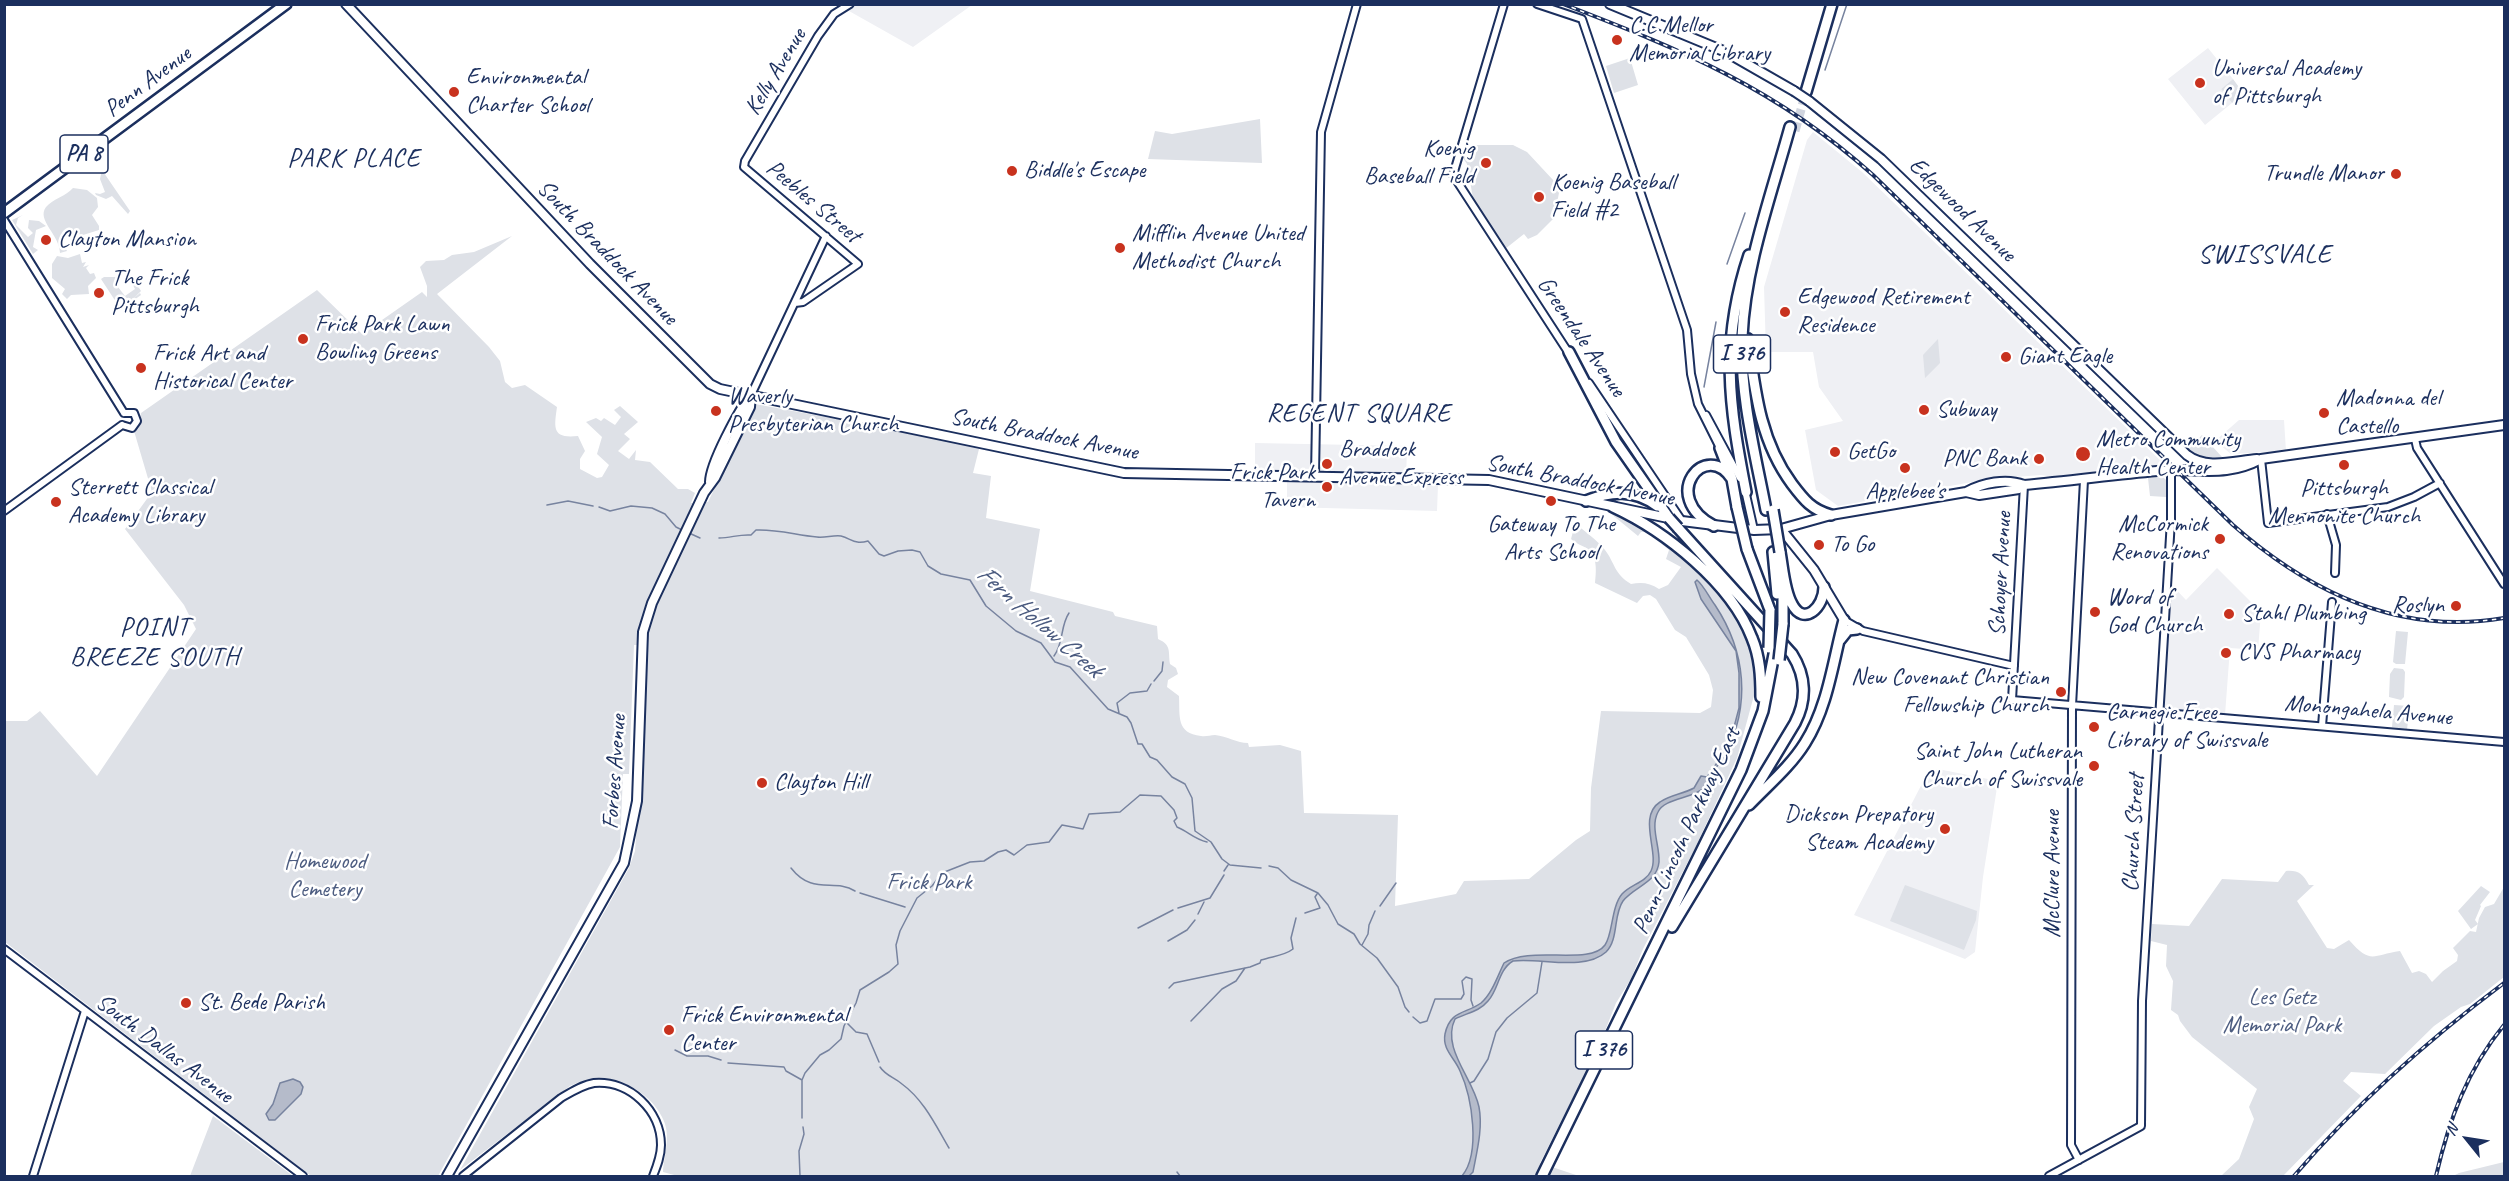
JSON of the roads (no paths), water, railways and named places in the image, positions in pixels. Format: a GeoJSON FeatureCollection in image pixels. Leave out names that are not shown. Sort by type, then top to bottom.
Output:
{"type":"FeatureCollection","features":[{"type":"Feature","properties":{"kind":"highway","name":"Penn Avenue"},"geometry":{"type":"LineString","coordinates":[[4,213],[286,4]]}},
{"type":"Feature","properties":{"kind":"highway"},"geometry":{"type":"LineString","coordinates":[[1803,93],[1826,4]]}},
{"type":"Feature","properties":{"kind":"highway"},"geometry":{"type":"LineString","coordinates":[[1803,93],[1832,4]]}},
{"type":"Feature","properties":{"kind":"highway","name":"Penn-Lincoln Parkway East"},"geometry":{"type":"LineString","coordinates":[[1549,1176],[1757,749],[1772,700],[1777,552],[1746,404],[1742,339],[1747,287],[1770,200],[1793,129],[1752,295],[1748,339],[1752,396],[1769,510]]}},
{"type":"Feature","properties":{"kind":"highway"},"geometry":{"type":"LineString","coordinates":[[1746,492],[1731,411],[1730,336],[1742,277],[1770,200]]}},
{"type":"Feature","properties":{"kind":"highway"},"geometry":{"type":"LineString","coordinates":[[1748,339],[1760,415],[1773,452],[1788,479],[1806,502],[1818,511],[1831,515]]}},
{"type":"Feature","properties":{"kind":"highway"},"geometry":{"type":"LineString","coordinates":[[1569,352],[1607,428],[1665,513]]}},
{"type":"Feature","properties":{"kind":"highway"},"geometry":{"type":"LineString","coordinates":[[1720,448],[1732,479],[1747,549],[1776,617],[1774,654],[1729,796]]}},
{"type":"Feature","properties":{"kind":"highway"},"geometry":{"type":"LineString","coordinates":[[1714,526],[1698,516],[1690,504],[1687,490],[1689,480],[1698,469],[1712,466],[1724,470],[1732,479]]}},
{"type":"Feature","properties":{"kind":"highway"},"geometry":{"type":"LineString","coordinates":[[1586,501],[1598,496],[1630,493],[1642,496],[1680,524],[1789,650],[1798,664],[1803,680],[1803,702],[1797,718],[1672,927]]}},
{"type":"Feature","properties":{"kind":"highway"},"geometry":{"type":"LineString","coordinates":[[1613,507],[1646,524],[1678,548],[1706,573],[1732,603],[1749,630],[1756,647],[1761,697]]}},
{"type":"Feature","properties":{"kind":"highway"},"geometry":{"type":"LineString","coordinates":[[1777,552],[1790,600],[1797,610],[1806,613],[1817,610],[1823,600],[1824,587]]}},
{"type":"Feature","properties":{"kind":"highway"},"geometry":{"type":"LineString","coordinates":[[1736,821],[1794,759],[1811,734],[1822,706],[1844,620]]}},
{"type":"Feature","properties":{"kind":"highway"},"geometry":{"type":"LineString","coordinates":[[1839,640],[1848,630],[1857,629]]}},
{"type":"Feature","properties":{"kind":"highway","name":"Penn-Lincoln Parkway East"},"geometry":{"type":"LineString","coordinates":[[1542,1176],[1729,796],[1759,723],[1774,654]]}},
{"type":"Feature","properties":{"kind":"main road","name":"South Braddock Avenue"},"geometry":{"type":"LineString","coordinates":[[346,4],[632,308],[710,384],[730,391],[1124,473],[1490,480],[1680,524],[1754,530],[1781,529],[1831,515],[1966,492],[1976,487],[1997,483],[2015,482],[2024,485],[2181,469],[2203,472],[2221,471],[2246,467],[2261,459],[2505,425]]}},
{"type":"Feature","properties":{"kind":"main road","name":"Edgewood Avenue"},"geometry":{"type":"LineString","coordinates":[[1610,4],[1726,52],[1803,93],[1881,159],[2187,455],[2197,462],[2207,464],[2261,459]]}},
{"type":"Feature","properties":{"kind":"main road"},"geometry":{"type":"LineString","coordinates":[[730,391],[741,399],[743,405]]}},
{"type":"Feature","properties":{"kind":"main road","name":"Forbes Avenue"},"geometry":{"type":"LineString","coordinates":[[710,482],[710,475],[743,405],[751,395]]}},
{"type":"Feature","properties":{"kind":"main road","name":"Forbes Avenue"},"geometry":{"type":"LineString","coordinates":[[447,1176],[624,863],[638,801],[643,632],[647,615],[702,497],[710,482],[715,478],[750,407],[751,395]]}},
{"type":"Feature","properties":{"kind":"main road"},"geometry":{"type":"LineString","coordinates":[[1796,547],[1793,534],[1799,524]]}},
{"type":"Feature","properties":{"kind":"main road"},"geometry":{"type":"LineString","coordinates":[[1781,529],[1824,587],[1844,620]]}},
{"type":"Feature","properties":{"kind":"street","name":"Kelly Avenue"},"geometry":{"type":"LineString","coordinates":[[744,167],[745,161],[818,36],[834,14],[850,4]]}},
{"type":"Feature","properties":{"kind":"street"},"geometry":{"type":"LineString","coordinates":[[1315,476],[1321,132],[1357,4]]}},
{"type":"Feature","properties":{"kind":"street","name":"Greendale Avenue"},"geometry":{"type":"LineString","coordinates":[[1504,4],[1454,171],[1454,179],[1680,524]]}},
{"type":"Feature","properties":{"kind":"street"},"geometry":{"type":"LineString","coordinates":[[1537,4],[1582,19],[1687,330],[1694,391],[1703,418],[1720,448]]}},
{"type":"Feature","properties":{"kind":"street","name":"Peebles Street"},"geometry":{"type":"LineString","coordinates":[[744,167],[858,264],[803,302],[795,303]]}},
{"type":"Feature","properties":{"kind":"street"},"geometry":{"type":"LineString","coordinates":[[4,220],[124,414]]}},
{"type":"Feature","properties":{"kind":"street","name":"Forbes Avenue"},"geometry":{"type":"LineString","coordinates":[[751,395],[826,236]]}},
{"type":"Feature","properties":{"kind":"street"},"geometry":{"type":"LineString","coordinates":[[1694,391],[1735,466],[1746,492],[1754,530]]}},
{"type":"Feature","properties":{"kind":"street"},"geometry":{"type":"LineString","coordinates":[[122,425],[132,428],[137,421],[134,413],[124,414]]}},
{"type":"Feature","properties":{"kind":"street"},"geometry":{"type":"LineString","coordinates":[[122,425],[120,420],[124,414]]}},
{"type":"Feature","properties":{"kind":"street"},"geometry":{"type":"LineString","coordinates":[[4,511],[122,425]]}},
{"type":"Feature","properties":{"kind":"street"},"geometry":{"type":"LineString","coordinates":[[2415,439],[2417,448],[2505,584]]}},
{"type":"Feature","properties":{"kind":"street"},"geometry":{"type":"LineString","coordinates":[[2261,459],[2268,523],[2388,507],[2414,497],[2440,483]]}},
{"type":"Feature","properties":{"kind":"street","name":"Church Street"},"geometry":{"type":"LineString","coordinates":[[2079,1160],[2141,1126],[2142,1001],[2171,470]]}},
{"type":"Feature","properties":{"kind":"street","name":"McClure Avenue"},"geometry":{"type":"LineString","coordinates":[[2079,1160],[2071,1145],[2072,706],[2084,480]]}},
{"type":"Feature","properties":{"kind":"street","name":"Schoyer Avenue"},"geometry":{"type":"LineString","coordinates":[[2012,700],[2024,485]]}},
{"type":"Feature","properties":{"kind":"street"},"geometry":{"type":"LineString","coordinates":[[2327,514],[2336,545],[2335,573]]}},
{"type":"Feature","properties":{"kind":"street"},"geometry":{"type":"LineString","coordinates":[[2322,726],[2332,602]]}},
{"type":"Feature","properties":{"kind":"street"},"geometry":{"type":"LineString","coordinates":[[1844,620],[1857,629],[2014,666]]}},
{"type":"Feature","properties":{"kind":"street","name":"Monongahela Avenue"},"geometry":{"type":"LineString","coordinates":[[2012,700],[2505,742]]}},
{"type":"Feature","properties":{"kind":"street","name":"South Dallas Avenue"},"geometry":{"type":"LineString","coordinates":[[4,949],[303,1176]]}},
{"type":"Feature","properties":{"kind":"street"},"geometry":{"type":"LineString","coordinates":[[33,1176],[85,1011]]}},
{"type":"Feature","properties":{"kind":"street"},"geometry":{"type":"LineString","coordinates":[[463,1176],[561,1098],[594,1083],[622,1088],[632,1093],[648,1107],[656,1119],[661,1148],[653,1176]]}},
{"type":"Feature","properties":{"kind":"street"},"geometry":{"type":"LineString","coordinates":[[2049,1176],[2079,1160]]}},
{"type":"Feature","properties":{"kind":"water"},"geometry":{"type":"Polygon","coordinates":[[[1697,580],[1725,623],[1733,641],[1739,660],[1741,698],[1739,717],[1733,736],[1723,758],[1709,777],[1707,785],[1696,793],[1667,803],[1658,812],[1655,824],[1659,856],[1657,869],[1650,880],[1623,901],[1618,913],[1613,941],[1606,952],[1597,958],[1573,963],[1513,961],[1504,969],[1492,996],[1484,1005],[1455,1019],[1452,1041],[1476,1096],[1480,1115],[1479,1140],[1473,1172],[1469,1176],[1462,1176],[1471,1154],[1473,1125],[1464,1082],[1458,1066],[1445,1045],[1447,1026],[1459,1014],[1475,1007],[1485,999],[1492,990],[1504,963],[1515,958],[1529,956],[1587,954],[1605,945],[1618,899],[1651,871],[1653,855],[1649,826],[1653,809],[1660,802],[1694,788],[1701,776],[1707,777],[1724,753],[1739,708],[1739,673],[1736,651],[1701,599],[1695,582],[1697,580]]]}},
{"type":"Feature","properties":{"kind":"water"},"geometry":{"type":"Polygon","coordinates":[[[293,1079],[300,1082],[303,1087],[301,1094],[275,1120],[269,1120],[266,1114],[273,1104],[280,1083],[293,1079]]]}},
{"type":"Feature","properties":{"kind":"waterway"},"geometry":{"type":"LineString","coordinates":[[1825,70],[1847,4]]}},
{"type":"Feature","properties":{"kind":"waterway"},"geometry":{"type":"LineString","coordinates":[[1727,264],[1745,213]]}},
{"type":"Feature","properties":{"kind":"waterway"},"geometry":{"type":"LineString","coordinates":[[1704,387],[1716,322]]}},
{"type":"Feature","properties":{"kind":"waterway","name":"Fern Hollow Creek"},"geometry":{"type":"LineString","coordinates":[[547,505],[568,501],[593,506]]}},
{"type":"Feature","properties":{"kind":"waterway","name":"Fern Hollow Creek"},"geometry":{"type":"LineString","coordinates":[[599,507],[610,511],[631,506],[652,508],[665,514],[676,527],[684,531]]}},
{"type":"Feature","properties":{"kind":"waterway","name":"Fern Hollow Creek"},"geometry":{"type":"LineString","coordinates":[[719,538],[751,535],[756,530],[817,537],[841,536],[857,542],[868,541],[879,554],[884,556],[898,551],[920,552],[928,566],[941,574],[970,580],[986,606],[1016,631],[1041,643],[1055,662],[1070,667],[1108,709],[1127,717],[1138,744],[1142,744],[1150,757],[1157,760],[1172,777],[1185,784],[1192,798],[1195,831],[1211,842],[1222,859],[1230,865],[1261,868]]}},
{"type":"Feature","properties":{"kind":"waterway","name":"Fern Hollow Creek"},"geometry":{"type":"LineString","coordinates":[[689,533],[700,538]]}},
{"type":"Feature","properties":{"kind":"waterway"},"geometry":{"type":"LineString","coordinates":[[1054,656],[1069,613]]}},
{"type":"Feature","properties":{"kind":"waterway"},"geometry":{"type":"LineString","coordinates":[[1154,681],[1162,671],[1163,662]]}},
{"type":"Feature","properties":{"kind":"waterway"},"geometry":{"type":"LineString","coordinates":[[1119,713],[1117,703],[1130,693],[1147,691],[1151,684]]}},
{"type":"Feature","properties":{"kind":"waterway"},"geometry":{"type":"LineString","coordinates":[[802,1118],[802,1080],[805,1073],[820,1055],[841,1039],[844,1026],[860,990],[898,964],[896,945],[900,931],[917,898],[932,886],[942,873],[970,862],[984,861],[998,852],[1006,850],[1014,855],[1027,845],[1049,842],[1062,825],[1083,829],[1089,814],[1120,812],[1140,795],[1161,796],[1174,810],[1177,818],[1174,821],[1177,827],[1207,842]]}},
{"type":"Feature","properties":{"kind":"waterway"},"geometry":{"type":"LineString","coordinates":[[1224,871],[1228,865]]}},
{"type":"Feature","properties":{"kind":"waterway","name":"Fern Hollow Creek"},"geometry":{"type":"LineString","coordinates":[[1269,866],[1278,868],[1291,880],[1318,893],[1328,905],[1338,924],[1354,934],[1360,944],[1377,958],[1398,987],[1409,1012]]}},
{"type":"Feature","properties":{"kind":"waterway"},"geometry":{"type":"LineString","coordinates":[[791,868],[807,882],[847,887],[855,891]]}},
{"type":"Feature","properties":{"kind":"waterway"},"geometry":{"type":"LineString","coordinates":[[1178,908],[1210,898],[1224,875]]}},
{"type":"Feature","properties":{"kind":"waterway"},"geometry":{"type":"LineString","coordinates":[[1380,906],[1396,883]]}},
{"type":"Feature","properties":{"kind":"waterway"},"geometry":{"type":"LineString","coordinates":[[860,893],[905,907]]}},
{"type":"Feature","properties":{"kind":"waterway"},"geometry":{"type":"LineString","coordinates":[[1305,913],[1320,908],[1315,897],[1317,894]]}},
{"type":"Feature","properties":{"kind":"waterway"},"geometry":{"type":"LineString","coordinates":[[1198,914],[1204,902]]}},
{"type":"Feature","properties":{"kind":"waterway"},"geometry":{"type":"LineString","coordinates":[[1138,928],[1173,910]]}},
{"type":"Feature","properties":{"kind":"waterway"},"geometry":{"type":"LineString","coordinates":[[1362,945],[1375,911]]}},
{"type":"Feature","properties":{"kind":"waterway"},"geometry":{"type":"LineString","coordinates":[[1169,988],[1174,983],[1250,967],[1260,963],[1261,960],[1290,951],[1293,949],[1291,938],[1296,918]]}},
{"type":"Feature","properties":{"kind":"waterway"},"geometry":{"type":"LineString","coordinates":[[1168,941],[1187,930],[1195,920]]}},
{"type":"Feature","properties":{"kind":"waterway"},"geometry":{"type":"LineString","coordinates":[[1470,1083],[1474,1081],[1488,1059],[1496,1032],[1507,1018],[1537,993],[1542,962]]}},
{"type":"Feature","properties":{"kind":"waterway"},"geometry":{"type":"LineString","coordinates":[[1191,1021],[1222,989],[1236,981],[1245,968]]}},
{"type":"Feature","properties":{"kind":"waterway","name":"Fern Hollow Creek"},"geometry":{"type":"LineString","coordinates":[[1413,1017],[1420,1023],[1427,1021],[1435,999],[1461,999],[1464,994],[1462,981],[1466,977],[1472,979],[1473,1006]]}},
{"type":"Feature","properties":{"kind":"waterway"},"geometry":{"type":"LineString","coordinates":[[846,1022],[856,1032],[867,1034],[879,1062]]}},
{"type":"Feature","properties":{"kind":"waterway"},"geometry":{"type":"LineString","coordinates":[[675,1050],[687,1056],[708,1056],[721,1060]]}},
{"type":"Feature","properties":{"kind":"waterway"},"geometry":{"type":"LineString","coordinates":[[728,1063],[784,1067],[786,1071],[802,1080]]}},
{"type":"Feature","properties":{"kind":"waterway"},"geometry":{"type":"LineString","coordinates":[[880,1067],[917,1098],[949,1148]]}},
{"type":"Feature","properties":{"kind":"waterway"},"geometry":{"type":"LineString","coordinates":[[800,1176],[799,1151],[804,1134],[803,1127]]}},
{"type":"Feature","properties":{"kind":"waterway"},"geometry":{"type":"LineString","coordinates":[[1177,1172],[1180,1176]]}},
{"type":"Feature","properties":{"kind":"tunnel"},"geometry":{"type":"LineString","coordinates":[[1795,131],[1806,92]]}},
{"type":"Feature","properties":{"kind":"railway"},"geometry":{"type":"LineString","coordinates":[[1563,4],[1688,55],[1726,74],[1800,118],[1837,145],[1873,175],[2233,525],[2262,549],[2293,570],[2325,589],[2393,614],[2428,620],[2466,622],[2504,618]]}},
{"type":"Feature","properties":{"kind":"railway"},"geometry":{"type":"LineString","coordinates":[[2294,1176],[2342,1123],[2394,1074],[2504,983]]}},
{"type":"Feature","properties":{"kind":"railway"},"geometry":{"type":"LineString","coordinates":[[2436,1176],[2453,1115],[2461,1096],[2480,1060],[2504,1025]]}},
{"type":"Feature","properties":{"kind":"place","name":"C.C Mellor Memorial Library"},"geometry":{"type":"Point","coordinates":[1617,40]}},
{"type":"Feature","properties":{"kind":"place","name":"Universal Academy of Pittsburgh"},"geometry":{"type":"Point","coordinates":[2200,83]}},
{"type":"Feature","properties":{"kind":"place","name":"Environmental Charter School"},"geometry":{"type":"Point","coordinates":[454,92]}},
{"type":"Feature","properties":{"kind":"place","name":"Koenig Baseball Field"},"geometry":{"type":"Point","coordinates":[1486,163]}},
{"type":"Feature","properties":{"kind":"place","name":"Biddle's Escape"},"geometry":{"type":"Point","coordinates":[1012,171]}},
{"type":"Feature","properties":{"kind":"place","name":"Trundle Manor"},"geometry":{"type":"Point","coordinates":[2396,174]}},
{"type":"Feature","properties":{"kind":"place","name":"Koenig Baseball Field #2"},"geometry":{"type":"Point","coordinates":[1539,197]}},
{"type":"Feature","properties":{"kind":"place","name":"Clayton Mansion"},"geometry":{"type":"Point","coordinates":[46,240]}},
{"type":"Feature","properties":{"kind":"place","name":"Mifflin Avenue United Methodist Church"},"geometry":{"type":"Point","coordinates":[1120,248]}},
{"type":"Feature","properties":{"kind":"place","name":"The Frick Pittsburgh"},"geometry":{"type":"Point","coordinates":[99,293]}},
{"type":"Feature","properties":{"kind":"place","name":"Edgewood Retirement Residence"},"geometry":{"type":"Point","coordinates":[1785,312]}},
{"type":"Feature","properties":{"kind":"place","name":"Frick Park Lawn Bowling Greens"},"geometry":{"type":"Point","coordinates":[303,339]}},
{"type":"Feature","properties":{"kind":"place","name":"Giant Eagle"},"geometry":{"type":"Point","coordinates":[2006,357]}},
{"type":"Feature","properties":{"kind":"place","name":"Frick Art and Historical Center"},"geometry":{"type":"Point","coordinates":[141,368]}},
{"type":"Feature","properties":{"kind":"place","name":"Subway"},"geometry":{"type":"Point","coordinates":[1924,410]}},
{"type":"Feature","properties":{"kind":"place","name":"Waverly Presbyterian Church"},"geometry":{"type":"Point","coordinates":[716,411]}},
{"type":"Feature","properties":{"kind":"place","name":"Madonna del Castello"},"geometry":{"type":"Point","coordinates":[2324,413]}},
{"type":"Feature","properties":{"kind":"place","name":"GetGo"},"geometry":{"type":"Point","coordinates":[1835,452]}},
{"type":"Feature","properties":{"kind":"place","name":"Metro Community Health Center"},"geometry":{"type":"Point","coordinates":[2083,454]}},
{"type":"Feature","properties":{"kind":"place","name":"PNC Bank"},"geometry":{"type":"Point","coordinates":[2039,459]}},
{"type":"Feature","properties":{"kind":"place","name":"Braddock Avenue Express"},"geometry":{"type":"Point","coordinates":[1327,464]}},
{"type":"Feature","properties":{"kind":"place","name":"Pittsburgh Mennonite Church"},"geometry":{"type":"Point","coordinates":[2344,465]}},
{"type":"Feature","properties":{"kind":"place","name":"Applebee's"},"geometry":{"type":"Point","coordinates":[1905,468]}},
{"type":"Feature","properties":{"kind":"place","name":"Frick Park Tavern"},"geometry":{"type":"Point","coordinates":[1327,487]}},
{"type":"Feature","properties":{"kind":"place","name":"Gateway To The Arts School"},"geometry":{"type":"Point","coordinates":[1551,501]}},
{"type":"Feature","properties":{"kind":"place","name":"Sterrett Classical Academy Library"},"geometry":{"type":"Point","coordinates":[56,502]}},
{"type":"Feature","properties":{"kind":"place","name":"McCormick Renovations"},"geometry":{"type":"Point","coordinates":[2220,539]}},
{"type":"Feature","properties":{"kind":"place","name":"To Go"},"geometry":{"type":"Point","coordinates":[1819,545]}},
{"type":"Feature","properties":{"kind":"place","name":"Roslyn"},"geometry":{"type":"Point","coordinates":[2456,606]}},
{"type":"Feature","properties":{"kind":"place","name":"Word of God Church"},"geometry":{"type":"Point","coordinates":[2095,612]}},
{"type":"Feature","properties":{"kind":"place","name":"Stahl Plumbing"},"geometry":{"type":"Point","coordinates":[2229,614]}},
{"type":"Feature","properties":{"kind":"place","name":"CVS Pharmacy"},"geometry":{"type":"Point","coordinates":[2226,653]}},
{"type":"Feature","properties":{"kind":"place","name":"New Covenant Christian Fellowship Church"},"geometry":{"type":"Point","coordinates":[2061,692]}},
{"type":"Feature","properties":{"kind":"place","name":"Carnegie Free Library of Swissvale"},"geometry":{"type":"Point","coordinates":[2094,727]}},
{"type":"Feature","properties":{"kind":"place","name":"Saint John Lutheran Church of Swissvale"},"geometry":{"type":"Point","coordinates":[2094,766]}},
{"type":"Feature","properties":{"kind":"place","name":"Clayton Hill"},"geometry":{"type":"Point","coordinates":[762,783]}},
{"type":"Feature","properties":{"kind":"place","name":"Dickson Prepatory Steam Academy"},"geometry":{"type":"Point","coordinates":[1945,829]}},
{"type":"Feature","properties":{"kind":"place","name":"St. Bede Parish"},"geometry":{"type":"Point","coordinates":[186,1003]}},
{"type":"Feature","properties":{"kind":"place","name":"Frick Environmental Center"},"geometry":{"type":"Point","coordinates":[669,1030]}},
{"type":"Feature","properties":{"kind":"district","name":"PARK PLACE"},"geometry":{"type":"Point","coordinates":[354,159]}},
{"type":"Feature","properties":{"kind":"district","name":"SWISSVALE"},"geometry":{"type":"Point","coordinates":[2265,255]}},
{"type":"Feature","properties":{"kind":"district","name":"REGENT SQUARE"},"geometry":{"type":"Point","coordinates":[1359,414]}},
{"type":"Feature","properties":{"kind":"district","name":"POINT BREEZE SOUTH"},"geometry":{"type":"Point","coordinates":[155,643]}},
{"type":"Feature","properties":{"kind":"park label","name":"Homewood Cemetery"},"geometry":{"type":"Point","coordinates":[325,876]}},
{"type":"Feature","properties":{"kind":"park label","name":"Frick Park"},"geometry":{"type":"Point","coordinates":[929,883]}},
{"type":"Feature","properties":{"kind":"park label","name":"Les Getz Memorial Park"},"geometry":{"type":"Point","coordinates":[2282,1012]}}]}
